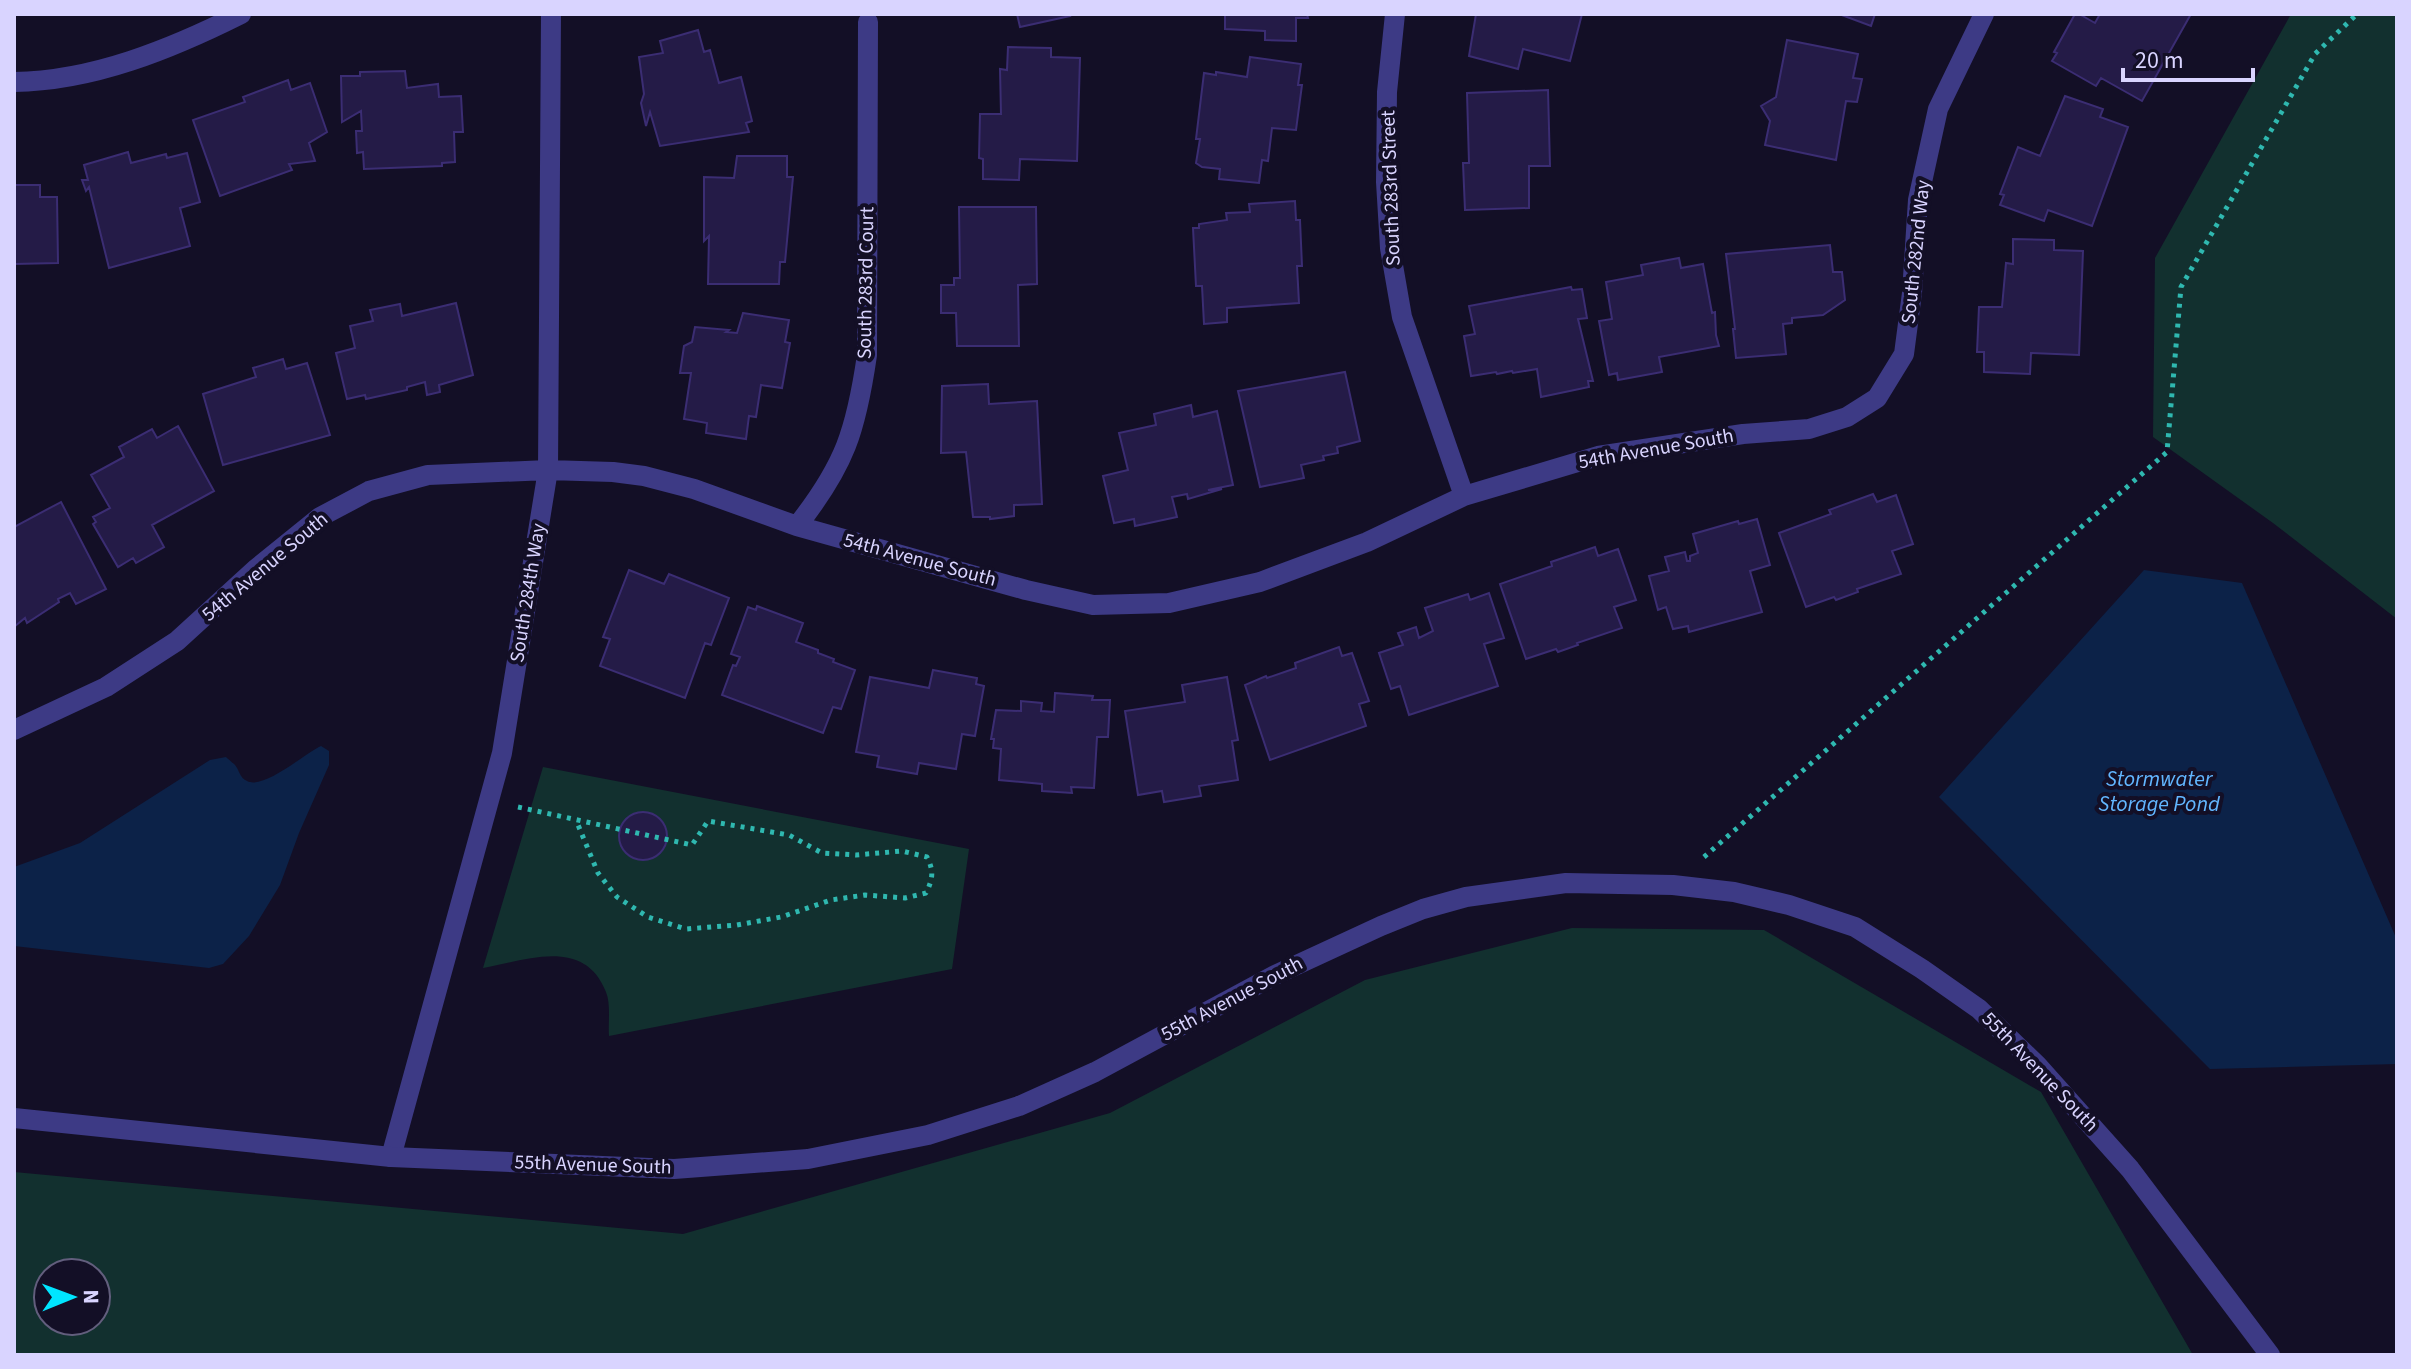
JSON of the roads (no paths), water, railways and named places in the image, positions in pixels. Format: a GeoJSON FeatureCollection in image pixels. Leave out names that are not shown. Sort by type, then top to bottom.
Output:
{"type":"FeatureCollection","features":[{"type":"Feature","properties":{"kind":"street"},"geometry":{"type":"LineString","coordinates":[[14,82],[48,81],[129,61],[201,34],[241,14]]}},
{"type":"Feature","properties":{"kind":"street","name":"South 284th Way"},"geometry":{"type":"LineString","coordinates":[[391,1157],[502,753],[548,470],[551,14]]}},
{"type":"Feature","properties":{"kind":"street","name":"South 283rd Street"},"geometry":{"type":"LineString","coordinates":[[1395,14],[1387,92],[1386,182],[1390,248],[1402,317],[1464,496]]}},
{"type":"Feature","properties":{"kind":"street","name":"South 282nd Way"},"geometry":{"type":"LineString","coordinates":[[1877,398],[1904,354],[1912,293],[1918,200],[1938,109],[1984,14]]}},
{"type":"Feature","properties":{"kind":"street","name":"South 283rd Court"},"geometry":{"type":"LineString","coordinates":[[797,526],[823,494],[848,444],[856,421],[865,370],[868,22]]}},
{"type":"Feature","properties":{"kind":"street","name":"54th Avenue South"},"geometry":{"type":"LineString","coordinates":[[14,730],[106,687],[177,641],[257,568],[320,517],[369,491],[428,475],[548,470],[644,476],[694,489],[797,526],[1026,590],[1093,605],[1169,603],[1260,582],[1367,542],[1464,496],[1598,456],[1743,434],[1809,429],[1847,417],[1877,398]]}},
{"type":"Feature","properties":{"kind":"street","name":"55th Avenue South"},"geometry":{"type":"LineString","coordinates":[[14,1118],[391,1157],[674,1169],[808,1159],[928,1135],[1019,1106],[1082,1077],[1275,975],[1423,909],[1466,897],[1566,883],[1673,885],[1734,892],[1789,905],[1855,927],[1979,1009],[2037,1065],[2130,1169],[2270,1355]]}},
{"type":"Feature","properties":{"kind":"water","name":"Stormwater Storage Pond"},"geometry":{"type":"Polygon","coordinates":[[[2144,570],[2242,583],[2397,940],[2397,1064],[2210,1069],[1939,797],[2144,570]]]}},
{"type":"Feature","properties":{"kind":"water"},"geometry":{"type":"Polygon","coordinates":[[[321,746],[329,751],[329,765],[280,885],[249,936],[223,964],[209,968],[14,946],[14,867],[80,843],[210,760],[226,757],[244,779],[254,782],[274,776],[321,746]]]}}]}
